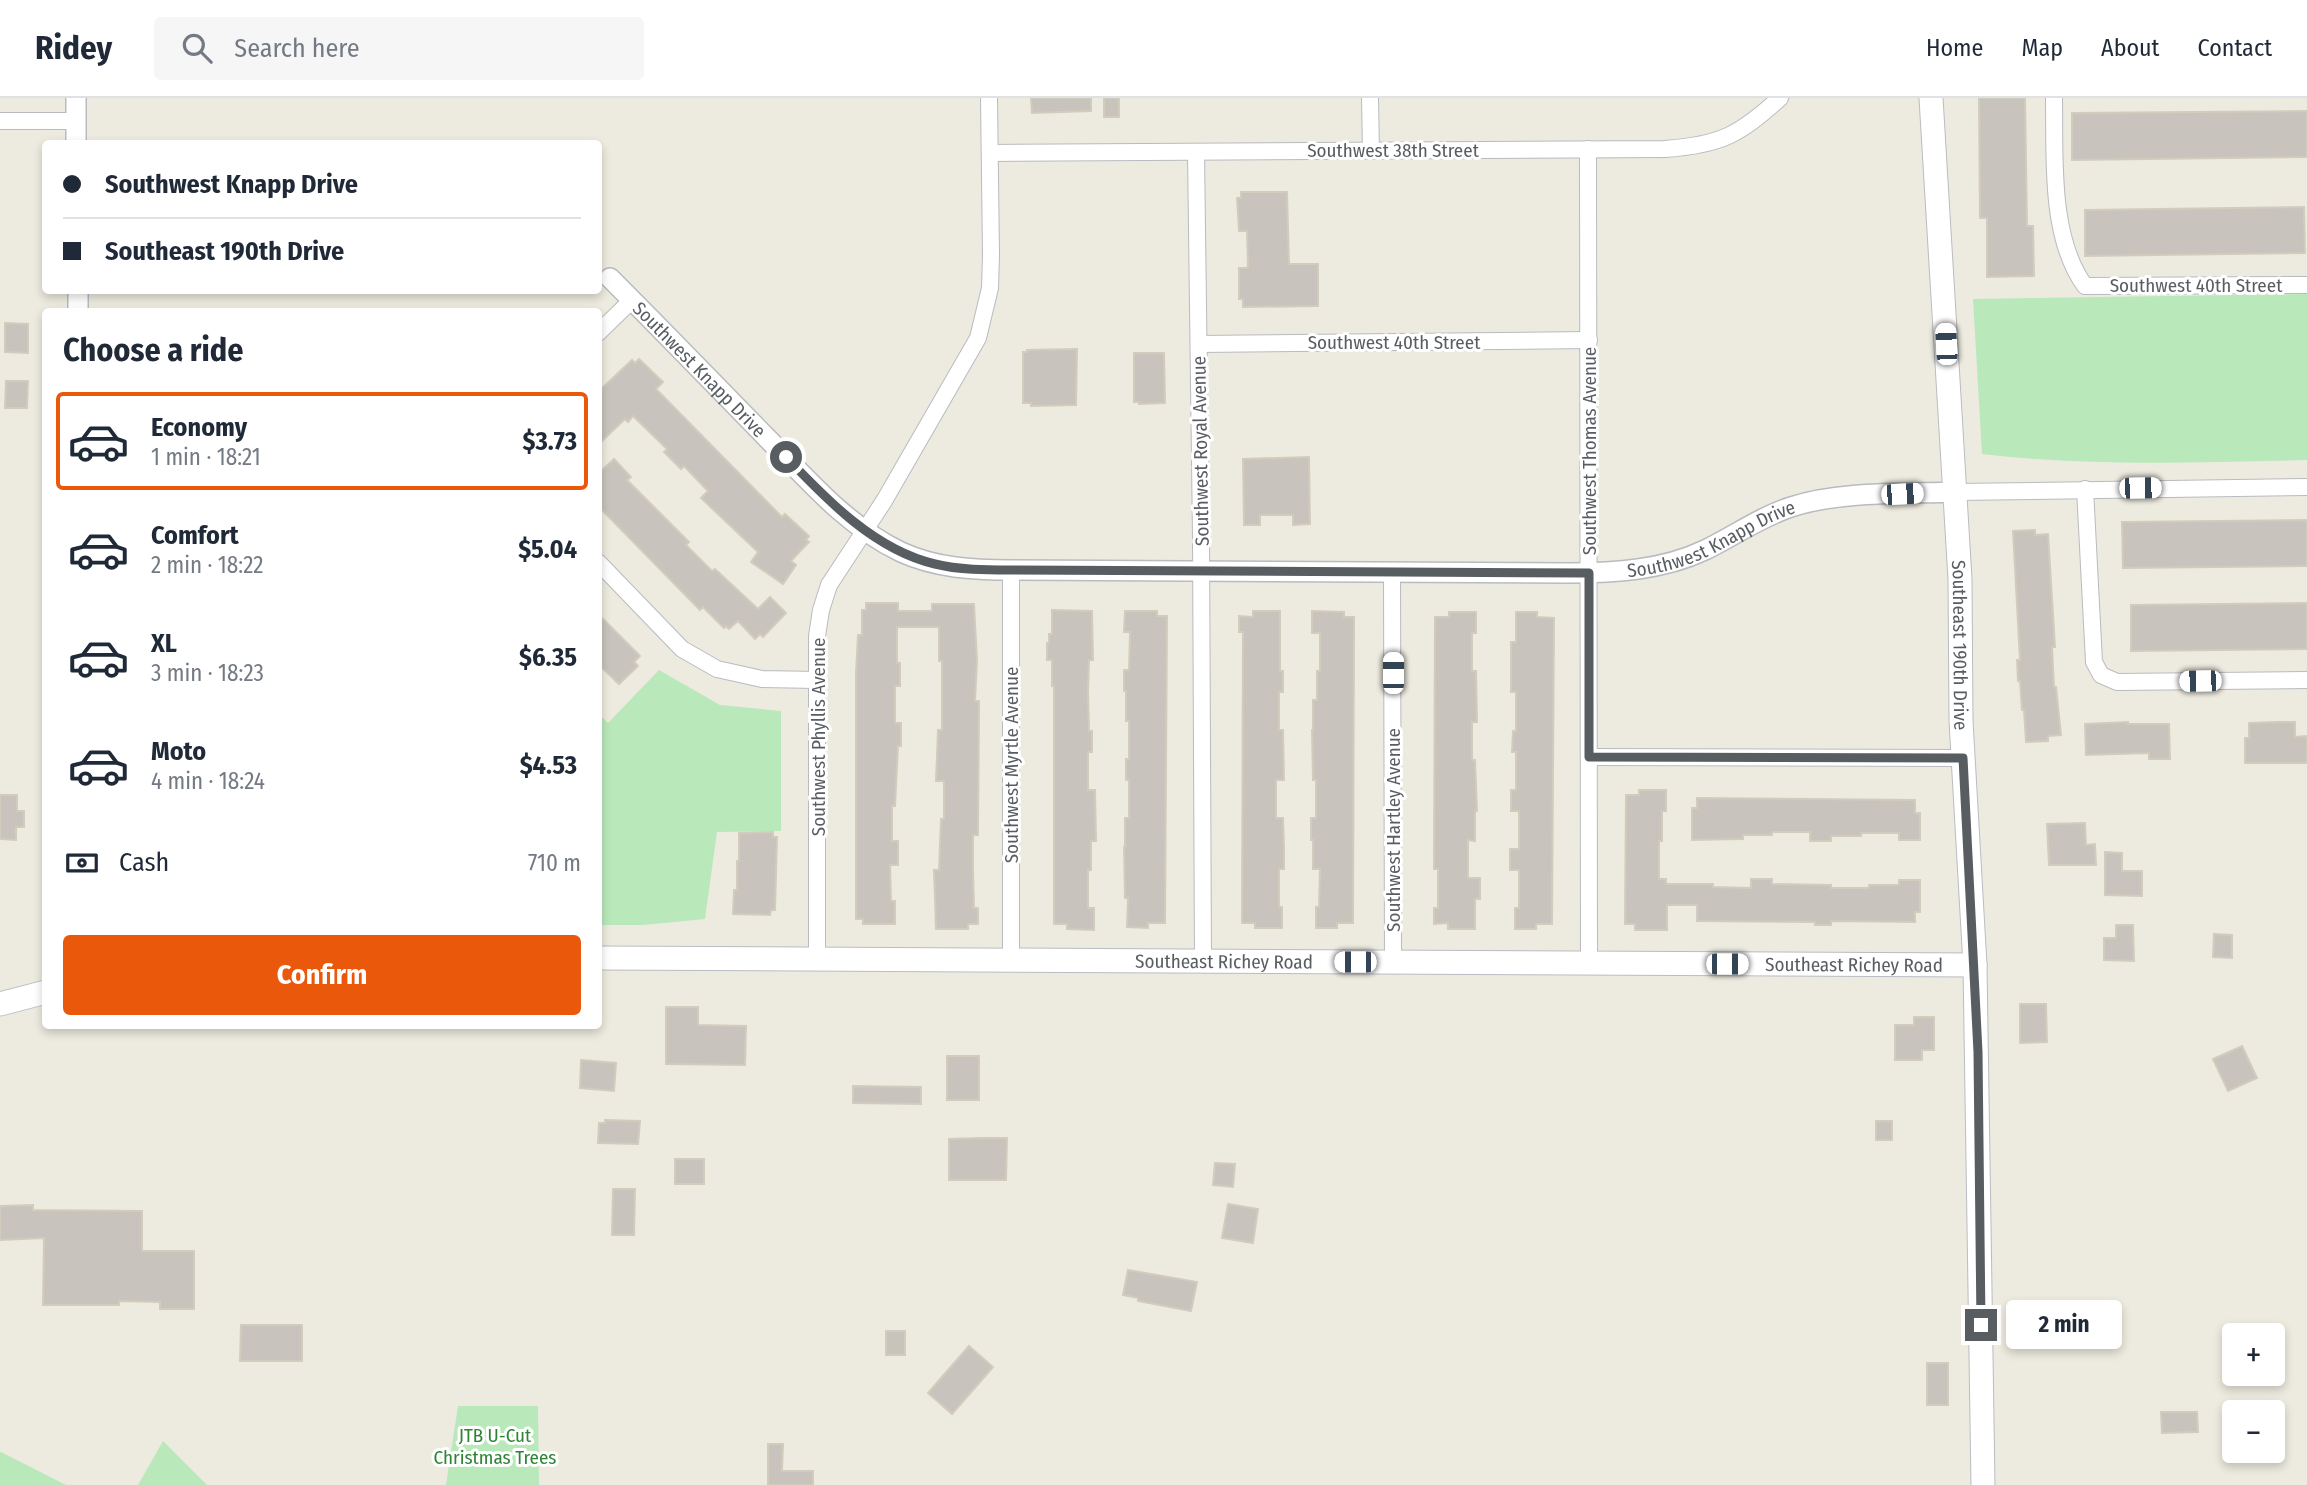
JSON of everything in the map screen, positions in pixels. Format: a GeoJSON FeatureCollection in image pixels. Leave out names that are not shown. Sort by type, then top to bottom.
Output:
{"type":"FeatureCollection","features":[{"type":"Feature","properties":{"kind":"main road","name":"Southeast 190th Drive"},"geometry":{"type":"LineString","coordinates":[[1931,98],[1960,579],[1961,721],[1975,965],[1983,1485]]}},
{"type":"Feature","properties":{"kind":"main road","name":"Southeast Richey Road"},"geometry":{"type":"LineString","coordinates":[[602,958],[1975,965]]}},
{"type":"Feature","properties":{"kind":"main road"},"geometry":{"type":"LineString","coordinates":[[0,1004],[42,993]]}},
{"type":"Feature","properties":{"kind":"street"},"geometry":{"type":"LineString","coordinates":[[76,98],[76,140]]}},
{"type":"Feature","properties":{"kind":"street","name":"Southwest Phyllis Avenue"},"geometry":{"type":"LineString","coordinates":[[817,959],[817,636],[821,610],[829,585],[890,489],[978,338],[990,277],[989,98]]}},
{"type":"Feature","properties":{"kind":"street"},"geometry":{"type":"LineString","coordinates":[[1370,98],[1371,151]]}},
{"type":"Feature","properties":{"kind":"street","name":"Southwest 38th Street"},"geometry":{"type":"LineString","coordinates":[[990,153],[1665,149],[1699,146],[1734,135],[1780,98]]}},
{"type":"Feature","properties":{"kind":"street","name":"Southwest 40th Street"},"geometry":{"type":"LineString","coordinates":[[2054,98],[2055,160],[2061,225],[2076,273],[2085,286],[2307,285]]}},
{"type":"Feature","properties":{"kind":"street"},"geometry":{"type":"LineString","coordinates":[[0,121],[76,121]]}},
{"type":"Feature","properties":{"kind":"street","name":"Southwest Thomas Avenue"},"geometry":{"type":"LineString","coordinates":[[1588,149],[1589,963]]}},
{"type":"Feature","properties":{"kind":"street","name":"Southwest Royal Avenue"},"geometry":{"type":"LineString","coordinates":[[1196,152],[1203,961]]}},
{"type":"Feature","properties":{"kind":"street","name":"Southwest Knapp Drive"},"geometry":{"type":"LineString","coordinates":[[610,278],[824,496],[864,528],[900,551],[934,564],[1011,570],[1626,571],[1675,561],[1710,547],[1773,513],[1808,502],[1955,492]]}},
{"type":"Feature","properties":{"kind":"street"},"geometry":{"type":"LineString","coordinates":[[602,329],[632,300]]}},
{"type":"Feature","properties":{"kind":"street","name":"Southwest 40th Street"},"geometry":{"type":"LineString","coordinates":[[1199,344],[1589,340]]}},
{"type":"Feature","properties":{"kind":"street"},"geometry":{"type":"LineString","coordinates":[[1955,492],[2307,487]]}},
{"type":"Feature","properties":{"kind":"street"},"geometry":{"type":"LineString","coordinates":[[2085,489],[2094,662],[2101,675],[2117,682],[2307,680]]}},
{"type":"Feature","properties":{"kind":"street"},"geometry":{"type":"LineString","coordinates":[[602,566],[682,649],[717,669],[762,680],[817,680]]}},
{"type":"Feature","properties":{"kind":"street","name":"Southwest Myrtle Avenue"},"geometry":{"type":"LineString","coordinates":[[1011,570],[1011,960]]}},
{"type":"Feature","properties":{"kind":"street","name":"Southwest Hartley Avenue"},"geometry":{"type":"LineString","coordinates":[[1392,572],[1394,962]]}},
{"type":"Feature","properties":{"kind":"street"},"geometry":{"type":"LineString","coordinates":[[1589,757],[1963,758]]}},
{"type":"Feature","properties":{"kind":"green space"},"geometry":{"type":"Polygon","coordinates":[[[2307,294],[2307,460],[2104,462],[1982,454],[1973,299],[2307,294]]]}},
{"type":"Feature","properties":{"kind":"green space"},"geometry":{"type":"Polygon","coordinates":[[[659,670],[720,705],[781,711],[781,831],[717,832],[705,919],[643,925],[602,925],[602,717],[608,723],[659,670]]]}},
{"type":"Feature","properties":{"kind":"green space","name":"JTB U-Cut Christmas Trees"},"geometry":{"type":"Polygon","coordinates":[[[458,1406],[538,1406],[539,1485],[446,1485],[458,1406]]]}},
{"type":"Feature","properties":{"kind":"green space"},"geometry":{"type":"Polygon","coordinates":[[[163,1441],[207,1485],[138,1485],[163,1441]]]}},
{"type":"Feature","properties":{"kind":"green space"},"geometry":{"type":"Polygon","coordinates":[[[1,1452],[66,1485],[0,1485],[1,1452]]]}},
{"type":"Feature","properties":{"kind":"building"},"geometry":{"type":"Polygon","coordinates":[[[1031,98],[1091,98],[1091,111],[1032,113],[1031,98]]]}},
{"type":"Feature","properties":{"kind":"building"},"geometry":{"type":"Polygon","coordinates":[[[1104,98],[1119,98],[1119,117],[1104,117],[1104,98]]]}},
{"type":"Feature","properties":{"kind":"building"},"geometry":{"type":"Polygon","coordinates":[[[1979,98],[2025,98],[2027,226],[2033,226],[2034,276],[1987,277],[1987,218],[1980,218],[1979,98]]]}},
{"type":"Feature","properties":{"kind":"building"},"geometry":{"type":"Polygon","coordinates":[[[2307,111],[2307,157],[2072,160],[2072,113],[2307,111]]]}},
{"type":"Feature","properties":{"kind":"building"},"geometry":{"type":"Polygon","coordinates":[[[1241,192],[1287,192],[1289,264],[1318,264],[1318,306],[1243,307],[1243,299],[1239,299],[1239,268],[1248,266],[1247,231],[1239,231],[1237,198],[1241,198],[1241,192]]]}},
{"type":"Feature","properties":{"kind":"building"},"geometry":{"type":"Polygon","coordinates":[[[2304,207],[2305,253],[2085,256],[2085,210],[2304,207]]]}},
{"type":"Feature","properties":{"kind":"building"},"geometry":{"type":"Polygon","coordinates":[[[5,323],[28,324],[28,353],[5,352],[5,323]]]}},
{"type":"Feature","properties":{"kind":"building"},"geometry":{"type":"Polygon","coordinates":[[[1077,349],[1076,405],[1031,406],[1031,403],[1023,403],[1023,352],[1077,349]]]}},
{"type":"Feature","properties":{"kind":"building"},"geometry":{"type":"Polygon","coordinates":[[[1134,353],[1164,353],[1165,403],[1134,402],[1134,353]]]}},
{"type":"Feature","properties":{"kind":"building"},"geometry":{"type":"Polygon","coordinates":[[[639,359],[663,382],[656,389],[782,517],[785,514],[809,536],[806,540],[809,542],[791,561],[796,565],[783,584],[751,562],[758,552],[701,498],[708,491],[684,466],[681,469],[664,452],[667,449],[633,416],[628,422],[625,419],[602,441],[602,388],[632,360],[635,363],[639,359]]]}},
{"type":"Feature","properties":{"kind":"building"},"geometry":{"type":"Polygon","coordinates":[[[6,381],[28,381],[27,408],[5,408],[6,381]]]}},
{"type":"Feature","properties":{"kind":"building"},"geometry":{"type":"Polygon","coordinates":[[[1309,457],[1310,524],[1293,525],[1293,515],[1260,515],[1260,525],[1244,525],[1243,459],[1309,457]]]}},
{"type":"Feature","properties":{"kind":"building"},"geometry":{"type":"Polygon","coordinates":[[[614,459],[631,477],[627,480],[689,542],[686,545],[712,571],[715,569],[758,609],[770,597],[786,613],[763,637],[760,634],[755,639],[738,621],[729,629],[726,626],[724,628],[703,607],[700,610],[602,510],[602,470],[614,459]]]}},
{"type":"Feature","properties":{"kind":"building"},"geometry":{"type":"Polygon","coordinates":[[[2307,520],[2307,566],[2123,568],[2122,522],[2307,520]]]}},
{"type":"Feature","properties":{"kind":"building"},"geometry":{"type":"Polygon","coordinates":[[[2035,530],[2035,535],[2048,534],[2055,647],[2052,647],[2054,687],[2061,735],[2048,736],[2048,741],[2026,742],[2024,710],[2018,681],[2017,660],[2020,660],[2013,531],[2035,530]]]}},
{"type":"Feature","properties":{"kind":"building"},"geometry":{"type":"Polygon","coordinates":[[[866,603],[898,603],[898,611],[932,611],[932,604],[974,604],[977,661],[975,701],[979,701],[978,835],[973,835],[973,871],[974,908],[978,908],[978,924],[968,924],[968,929],[936,929],[934,870],[939,870],[941,819],[944,819],[944,781],[936,781],[938,730],[942,730],[939,627],[897,627],[900,686],[895,686],[895,723],[901,723],[901,746],[898,746],[895,806],[892,806],[892,841],[898,841],[898,865],[890,865],[895,924],[863,924],[863,919],[856,919],[856,673],[858,635],[862,635],[862,610],[866,610],[866,603]]]}},
{"type":"Feature","properties":{"kind":"building"},"geometry":{"type":"Polygon","coordinates":[[[2307,603],[2307,649],[2131,651],[2131,605],[2307,603]]]}},
{"type":"Feature","properties":{"kind":"building"},"geometry":{"type":"Polygon","coordinates":[[[1052,610],[1092,611],[1093,660],[1089,660],[1088,691],[1092,752],[1088,752],[1088,790],[1095,790],[1096,841],[1091,841],[1088,908],[1094,908],[1094,930],[1067,929],[1067,924],[1054,924],[1054,686],[1052,660],[1047,660],[1047,643],[1049,634],[1052,634],[1052,610]]]}},
{"type":"Feature","properties":{"kind":"building"},"geometry":{"type":"Polygon","coordinates":[[[1125,611],[1157,611],[1157,616],[1167,616],[1165,923],[1148,923],[1148,928],[1127,927],[1124,847],[1125,818],[1129,818],[1126,759],[1129,759],[1129,721],[1126,721],[1124,670],[1129,670],[1130,632],[1124,632],[1125,611]]]}},
{"type":"Feature","properties":{"kind":"building"},"geometry":{"type":"Polygon","coordinates":[[[1253,611],[1280,611],[1280,671],[1283,671],[1283,692],[1279,692],[1279,730],[1283,730],[1284,780],[1276,780],[1276,818],[1283,818],[1284,869],[1279,869],[1282,928],[1255,928],[1255,923],[1242,923],[1243,632],[1239,632],[1239,616],[1253,617],[1253,611]]]}},
{"type":"Feature","properties":{"kind":"building"},"geometry":{"type":"Polygon","coordinates":[[[1312,611],[1344,612],[1344,617],[1354,617],[1353,923],[1337,923],[1337,928],[1316,928],[1320,869],[1313,869],[1311,840],[1311,818],[1316,818],[1312,730],[1313,700],[1317,700],[1317,671],[1320,671],[1320,633],[1312,633],[1312,611]]]}},
{"type":"Feature","properties":{"kind":"building"},"geometry":{"type":"Polygon","coordinates":[[[1449,612],[1476,612],[1476,633],[1472,633],[1472,671],[1476,671],[1477,722],[1472,722],[1472,760],[1475,760],[1477,811],[1475,841],[1468,840],[1468,878],[1480,878],[1480,899],[1475,899],[1475,929],[1448,929],[1448,923],[1434,924],[1434,908],[1438,908],[1438,869],[1434,869],[1435,617],[1449,617],[1449,612]]]}},
{"type":"Feature","properties":{"kind":"building"},"geometry":{"type":"Polygon","coordinates":[[[1516,612],[1537,612],[1537,617],[1554,618],[1552,924],[1536,924],[1536,929],[1515,929],[1515,908],[1519,908],[1519,870],[1510,870],[1510,849],[1519,849],[1519,811],[1511,811],[1511,790],[1516,790],[1516,752],[1512,752],[1513,731],[1516,731],[1516,692],[1511,692],[1511,642],[1516,642],[1516,612]]]}},
{"type":"Feature","properties":{"kind":"building"},"geometry":{"type":"Polygon","coordinates":[[[602,618],[640,656],[634,662],[638,666],[619,684],[602,668],[602,618]]]}},
{"type":"Feature","properties":{"kind":"building"},"geometry":{"type":"Polygon","coordinates":[[[2295,722],[2295,737],[2307,736],[2307,763],[2245,763],[2245,738],[2249,738],[2249,723],[2295,722]]]}},
{"type":"Feature","properties":{"kind":"building"},"geometry":{"type":"Polygon","coordinates":[[[2085,724],[2169,724],[2170,759],[2149,759],[2149,753],[2086,755],[2085,724]]]}},
{"type":"Feature","properties":{"kind":"building"},"geometry":{"type":"Polygon","coordinates":[[[1639,790],[1666,790],[1666,811],[1662,811],[1662,841],[1659,841],[1659,879],[1666,879],[1666,884],[1713,884],[1713,887],[1751,888],[1751,879],[1772,879],[1772,884],[1869,888],[1869,885],[1899,885],[1899,880],[1920,880],[1920,912],[1915,912],[1915,922],[1831,921],[1831,925],[1815,925],[1815,922],[1697,921],[1697,905],[1667,905],[1667,930],[1635,930],[1635,924],[1625,924],[1626,795],[1639,795],[1639,790]]]}},
{"type":"Feature","properties":{"kind":"building"},"geometry":{"type":"Polygon","coordinates":[[[0,795],[17,795],[17,811],[24,811],[24,827],[16,827],[16,840],[0,839],[0,795]]]}},
{"type":"Feature","properties":{"kind":"building"},"geometry":{"type":"Polygon","coordinates":[[[1697,798],[1915,800],[1915,813],[1920,813],[1920,840],[1899,840],[1899,833],[1861,833],[1861,836],[1831,836],[1831,841],[1810,841],[1810,832],[1772,832],[1772,835],[1743,835],[1743,839],[1692,840],[1692,808],[1697,808],[1697,798]]]}},
{"type":"Feature","properties":{"kind":"building"},"geometry":{"type":"Polygon","coordinates":[[[2085,823],[2086,845],[2095,844],[2096,865],[2049,865],[2047,824],[2085,823]]]}},
{"type":"Feature","properties":{"kind":"building"},"geometry":{"type":"Polygon","coordinates":[[[773,832],[773,837],[777,837],[775,910],[771,910],[770,915],[733,914],[734,890],[737,890],[739,833],[773,832]]]}},
{"type":"Feature","properties":{"kind":"building"},"geometry":{"type":"Polygon","coordinates":[[[2105,852],[2122,853],[2122,871],[2142,871],[2142,896],[2105,895],[2105,852]]]}},
{"type":"Feature","properties":{"kind":"building"},"geometry":{"type":"Polygon","coordinates":[[[2116,925],[2133,925],[2134,961],[2104,960],[2104,938],[2116,938],[2116,925]]]}},
{"type":"Feature","properties":{"kind":"building"},"geometry":{"type":"Polygon","coordinates":[[[2214,934],[2232,935],[2232,958],[2213,957],[2214,934]]]}},
{"type":"Feature","properties":{"kind":"building"},"geometry":{"type":"Polygon","coordinates":[[[2020,1004],[2046,1004],[2047,1042],[2020,1043],[2020,1004]]]}},
{"type":"Feature","properties":{"kind":"building"},"geometry":{"type":"Polygon","coordinates":[[[666,1007],[698,1007],[698,1025],[746,1026],[745,1065],[666,1064],[666,1007]]]}},
{"type":"Feature","properties":{"kind":"building"},"geometry":{"type":"Polygon","coordinates":[[[1914,1017],[1934,1017],[1934,1050],[1922,1050],[1922,1060],[1895,1060],[1895,1025],[1914,1025],[1914,1017]]]}},
{"type":"Feature","properties":{"kind":"building"},"geometry":{"type":"Polygon","coordinates":[[[2242,1046],[2257,1078],[2228,1091],[2213,1059],[2242,1046]]]}},
{"type":"Feature","properties":{"kind":"building"},"geometry":{"type":"Polygon","coordinates":[[[947,1056],[979,1056],[979,1100],[947,1100],[947,1056]]]}},
{"type":"Feature","properties":{"kind":"building"},"geometry":{"type":"Polygon","coordinates":[[[581,1060],[616,1063],[614,1091],[580,1088],[581,1060]]]}},
{"type":"Feature","properties":{"kind":"building"},"geometry":{"type":"Polygon","coordinates":[[[853,1086],[921,1087],[921,1104],[853,1103],[853,1086]]]}},
{"type":"Feature","properties":{"kind":"building"},"geometry":{"type":"Polygon","coordinates":[[[605,1120],[640,1121],[638,1144],[598,1143],[599,1123],[605,1123],[605,1120]]]}},
{"type":"Feature","properties":{"kind":"building"},"geometry":{"type":"Polygon","coordinates":[[[1876,1121],[1892,1121],[1892,1140],[1876,1140],[1876,1121]]]}},
{"type":"Feature","properties":{"kind":"building"},"geometry":{"type":"Polygon","coordinates":[[[1007,1138],[1006,1180],[949,1180],[949,1139],[1007,1138]]]}},
{"type":"Feature","properties":{"kind":"building"},"geometry":{"type":"Polygon","coordinates":[[[675,1159],[704,1159],[704,1184],[675,1184],[675,1159]]]}},
{"type":"Feature","properties":{"kind":"building"},"geometry":{"type":"Polygon","coordinates":[[[1215,1163],[1235,1164],[1233,1187],[1213,1185],[1215,1163]]]}},
{"type":"Feature","properties":{"kind":"building"},"geometry":{"type":"Polygon","coordinates":[[[613,1189],[635,1189],[634,1235],[612,1235],[613,1189]]]}},
{"type":"Feature","properties":{"kind":"building"},"geometry":{"type":"Polygon","coordinates":[[[1228,1204],[1258,1209],[1253,1243],[1222,1238],[1228,1204]]]}},
{"type":"Feature","properties":{"kind":"building"},"geometry":{"type":"Polygon","coordinates":[[[33,1205],[33,1210],[142,1211],[142,1251],[194,1251],[194,1309],[160,1309],[160,1302],[43,1305],[44,1238],[0,1240],[0,1206],[33,1205]]]}},
{"type":"Feature","properties":{"kind":"building"},"geometry":{"type":"Polygon","coordinates":[[[1128,1270],[1197,1282],[1191,1311],[1138,1301],[1138,1298],[1123,1295],[1128,1270]]]}},
{"type":"Feature","properties":{"kind":"building"},"geometry":{"type":"Polygon","coordinates":[[[241,1325],[302,1325],[302,1361],[240,1361],[241,1325]]]}},
{"type":"Feature","properties":{"kind":"building"},"geometry":{"type":"Polygon","coordinates":[[[886,1331],[905,1331],[905,1355],[886,1355],[886,1331]]]}},
{"type":"Feature","properties":{"kind":"building"},"geometry":{"type":"Polygon","coordinates":[[[969,1346],[993,1367],[952,1414],[928,1393],[969,1346]]]}},
{"type":"Feature","properties":{"kind":"building"},"geometry":{"type":"Polygon","coordinates":[[[1927,1363],[1948,1363],[1948,1405],[1927,1405],[1927,1363]]]}},
{"type":"Feature","properties":{"kind":"building"},"geometry":{"type":"Polygon","coordinates":[[[2161,1412],[2197,1412],[2198,1432],[2162,1433],[2161,1412]]]}},
{"type":"Feature","properties":{"kind":"building"},"geometry":{"type":"Polygon","coordinates":[[[768,1444],[783,1444],[782,1471],[813,1471],[813,1485],[768,1485],[768,1444]]]}},
{"type":"Feature","properties":{"kind":"route"},"geometry":{"type":"LineString","coordinates":[[786,457],[824,496],[864,528],[900,551],[934,564],[1011,570],[1589,573],[1589,757],[1963,758],[1978,1052],[1981,1325]]}}]}
